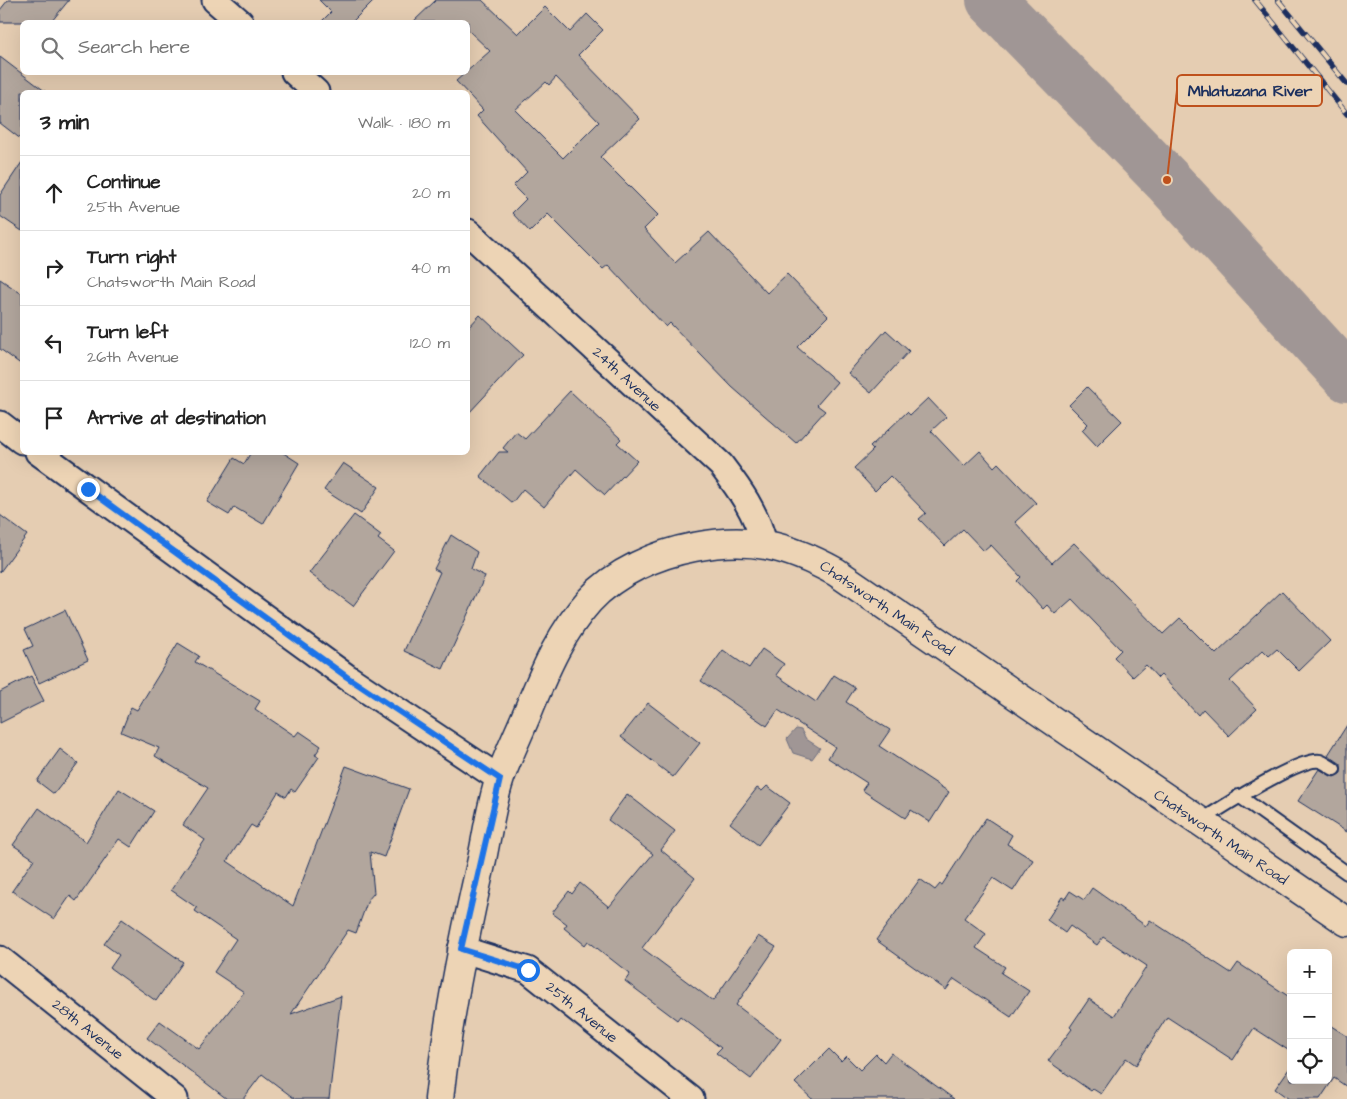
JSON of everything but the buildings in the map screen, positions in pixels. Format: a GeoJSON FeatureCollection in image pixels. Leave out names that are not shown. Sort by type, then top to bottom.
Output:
{"type":"FeatureCollection","features":[{"type":"Feature","properties":{"kind":"street"},"geometry":{"type":"LineString","coordinates":[[215,0],[238,20]]}},
{"type":"Feature","properties":{"kind":"street"},"geometry":{"type":"LineString","coordinates":[[297,75],[314,90]]}},
{"type":"Feature","properties":{"kind":"street","name":"24th Avenue"},"geometry":{"type":"LineString","coordinates":[[470,234],[721,465],[748,500],[760,524],[764,543]]}},
{"type":"Feature","properties":{"kind":"street"},"geometry":{"type":"LineString","coordinates":[[0,424],[20,439]]}},
{"type":"Feature","properties":{"kind":"street"},"geometry":{"type":"LineString","coordinates":[[42,455],[347,677],[500,779]]}},
{"type":"Feature","properties":{"kind":"street","name":"Chatsworth Main Road"},"geometry":{"type":"LineString","coordinates":[[439,1099],[447,1028],[461,949],[500,779],[546,670],[567,629],[590,600],[616,577],[678,550],[708,544],[764,543],[813,559],[836,572],[1347,922]]}},
{"type":"Feature","properties":{"kind":"street","name":"25th Avenue"},"geometry":{"type":"LineString","coordinates":[[461,949],[528,970],[691,1099]]}},
{"type":"Feature","properties":{"kind":"street","name":"28th Avenue"},"geometry":{"type":"LineString","coordinates":[[0,959],[176,1099]]}},
{"type":"Feature","properties":{"kind":"lane"},"geometry":{"type":"LineString","coordinates":[[1199,822],[1239,796],[1308,763],[1320,761],[1334,769]]}},
{"type":"Feature","properties":{"kind":"lane"},"geometry":{"type":"LineString","coordinates":[[1239,796],[1347,873]]}},
{"type":"Feature","properties":{"kind":"shaded area"},"geometry":{"type":"Polygon","coordinates":[[[796,729],[801,730],[806,739],[820,748],[812,759],[793,753],[787,739],[796,729]]]}},
{"type":"Feature","properties":{"kind":"waterway"},"geometry":{"type":"LineString","coordinates":[[991,0],[1167,180],[1347,377]]}},
{"type":"Feature","properties":{"kind":"railway"},"geometry":{"type":"LineString","coordinates":[[1255,0],[1347,114]]}},
{"type":"Feature","properties":{"kind":"railway"},"geometry":{"type":"LineString","coordinates":[[1278,0],[1347,84]]}},
{"type":"Feature","properties":{"kind":"place","name":"Mhlatuzana River"},"geometry":{"type":"Point","coordinates":[1167,180]}},
{"type":"Feature","properties":{"kind":"route"},"geometry":{"type":"LineString","coordinates":[[88,489],[347,677],[500,779],[461,949],[528,970]]}}]}
